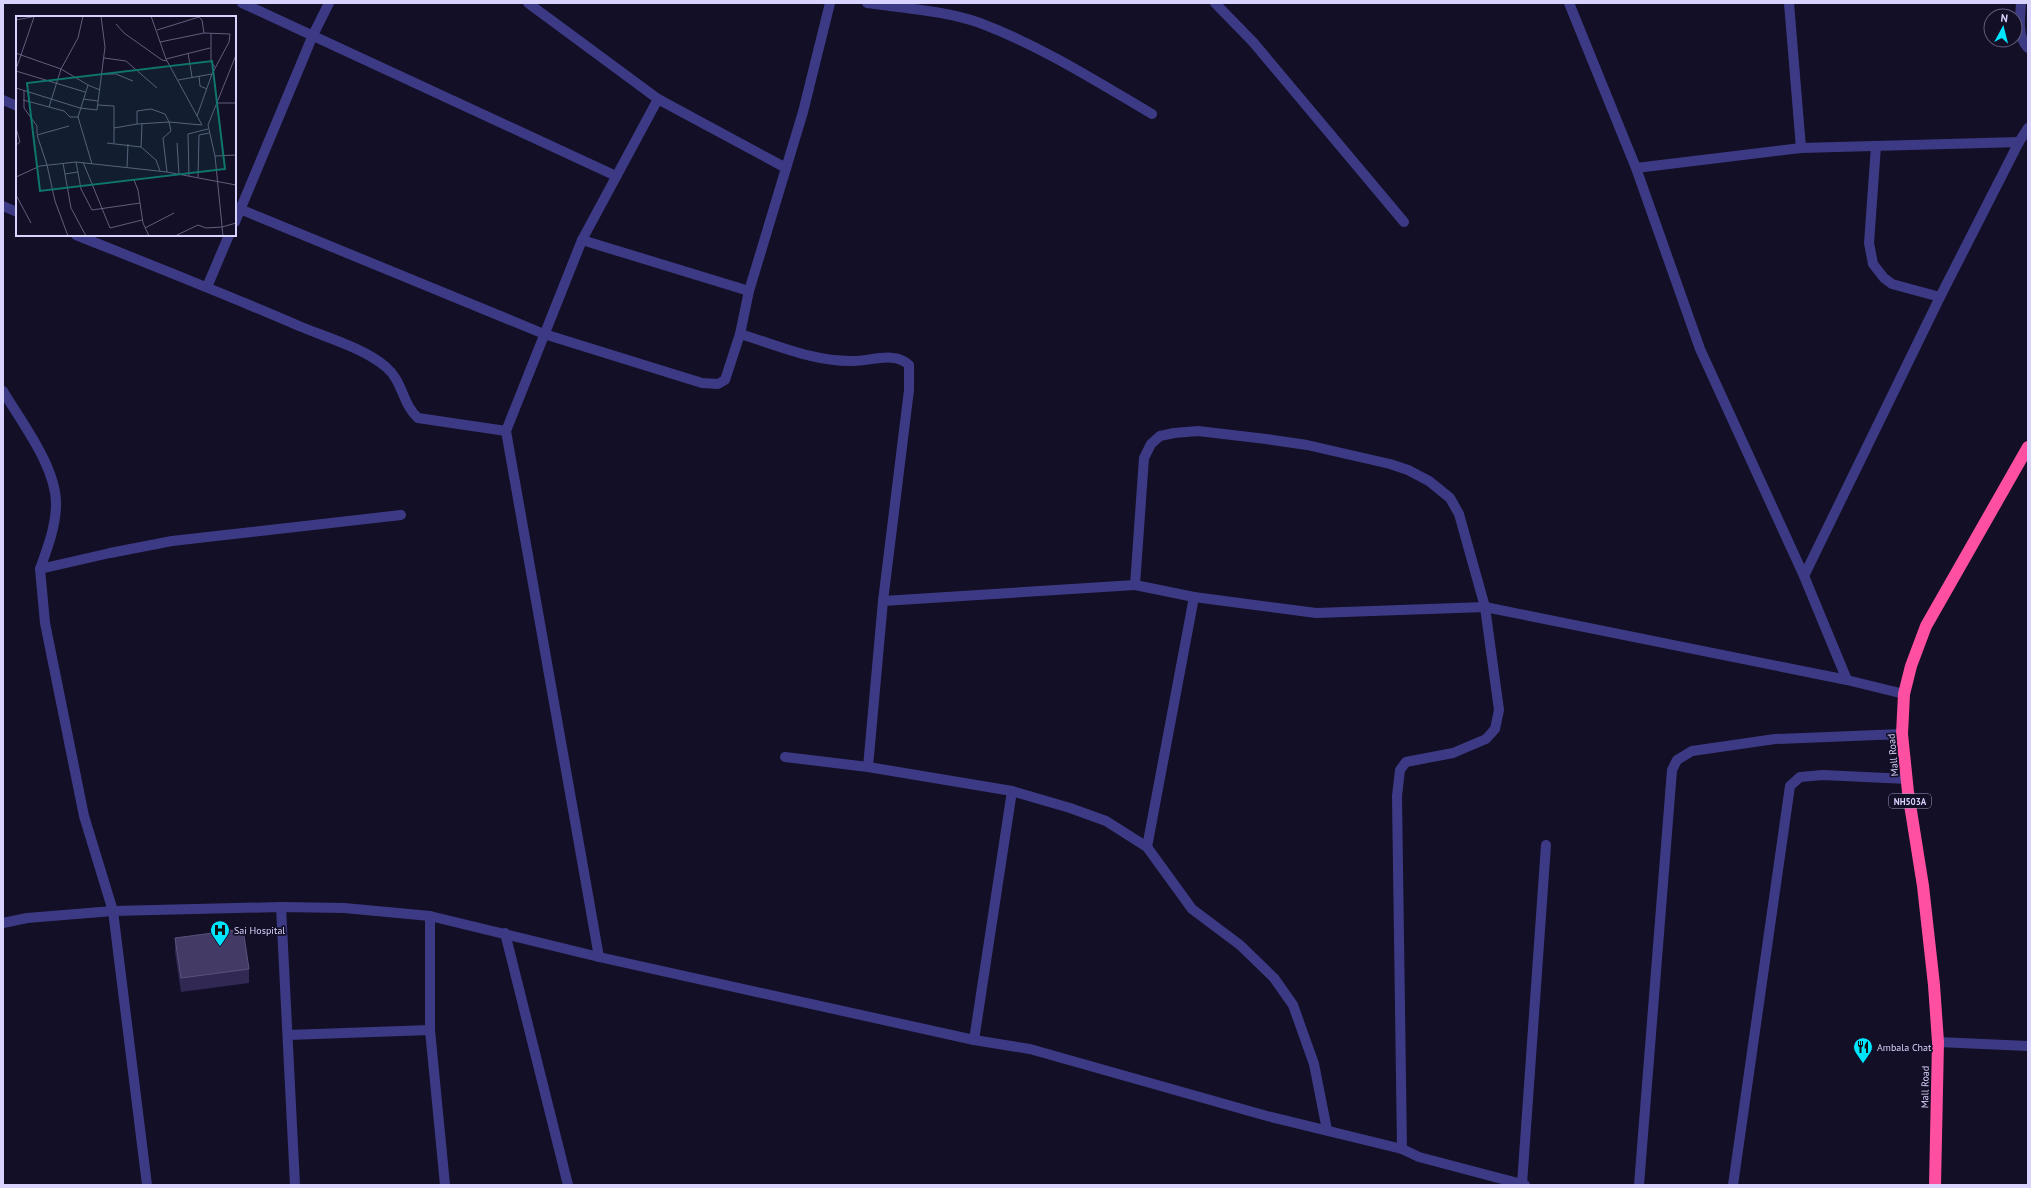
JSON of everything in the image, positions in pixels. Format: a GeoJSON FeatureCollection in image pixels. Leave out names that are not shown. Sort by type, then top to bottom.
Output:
{"type":"FeatureCollection","features":[{"type":"Feature","properties":{"kind":"highway","name":"Mall Road"},"geometry":{"type":"LineString","coordinates":[[1935,1185],[1938,1042],[1934,985],[1923,886],[1907,779],[1902,734],[1904,694],[1911,666],[1926,626],[2024,460],[2028,447]]}},
{"type":"Feature","properties":{"kind":"street"},"geometry":{"type":"LineString","coordinates":[[242,3],[616,176]]}},
{"type":"Feature","properties":{"kind":"street"},"geometry":{"type":"LineString","coordinates":[[329,3],[313,35],[238,208],[544,334],[702,383],[712,384],[718,384],[725,380],[740,334],[749,291],[804,112],[830,3]]}},
{"type":"Feature","properties":{"kind":"street"},"geometry":{"type":"LineString","coordinates":[[528,3],[658,99],[786,168]]}},
{"type":"Feature","properties":{"kind":"street"},"geometry":{"type":"LineString","coordinates":[[867,3],[930,11],[979,23],[1046,52],[1152,114]]}},
{"type":"Feature","properties":{"kind":"street"},"geometry":{"type":"LineString","coordinates":[[1215,3],[1253,42],[1404,222]]}},
{"type":"Feature","properties":{"kind":"street"},"geometry":{"type":"LineString","coordinates":[[1569,3],[1636,168],[1700,349],[1804,576],[1847,680]]}},
{"type":"Feature","properties":{"kind":"street"},"geometry":{"type":"LineString","coordinates":[[1789,3],[1802,148]]}},
{"type":"Feature","properties":{"kind":"street"},"geometry":{"type":"LineString","coordinates":[[2021,3],[2021,34],[2024,44],[2028,48]]}},
{"type":"Feature","properties":{"kind":"street"},"geometry":{"type":"LineString","coordinates":[[599,957],[506,430],[582,240],[658,99]]}},
{"type":"Feature","properties":{"kind":"street"},"geometry":{"type":"LineString","coordinates":[[3,100],[16,106]]}},
{"type":"Feature","properties":{"kind":"street"},"geometry":{"type":"LineString","coordinates":[[1804,576],[1940,298],[2019,142],[2028,128]]}},
{"type":"Feature","properties":{"kind":"street"},"geometry":{"type":"LineString","coordinates":[[1636,168],[1802,148],[2019,142]]}},
{"type":"Feature","properties":{"kind":"street"},"geometry":{"type":"LineString","coordinates":[[1876,146],[1869,243],[1873,264],[1884,278],[1892,284],[1940,298]]}},
{"type":"Feature","properties":{"kind":"street"},"geometry":{"type":"LineString","coordinates":[[3,206],[16,212]]}},
{"type":"Feature","properties":{"kind":"street"},"geometry":{"type":"LineString","coordinates":[[79,236],[207,287],[360,351],[378,361],[395,377],[407,404],[418,418],[506,430]]}},
{"type":"Feature","properties":{"kind":"street"},"geometry":{"type":"LineString","coordinates":[[207,287],[229,236]]}},
{"type":"Feature","properties":{"kind":"street"},"geometry":{"type":"LineString","coordinates":[[582,240],[749,291]]}},
{"type":"Feature","properties":{"kind":"street"},"geometry":{"type":"LineString","coordinates":[[740,334],[816,358],[853,362],[891,357],[900,358],[909,365],[909,390],[883,601],[868,767]]}},
{"type":"Feature","properties":{"kind":"street"},"geometry":{"type":"LineString","coordinates":[[3,391],[51,471],[55,486],[56,506],[54,523],[40,569],[45,623],[84,816],[113,912],[147,1185]]}},
{"type":"Feature","properties":{"kind":"street"},"geometry":{"type":"LineString","coordinates":[[1135,584],[1144,458],[1151,444],[1160,436],[1198,431],[1307,445],[1390,464],[1408,470],[1429,480],[1450,498],[1459,514],[1486,607],[1499,710],[1495,728],[1486,739],[1453,754],[1406,762],[1400,770],[1398,782],[1402,1149]]}},
{"type":"Feature","properties":{"kind":"street"},"geometry":{"type":"LineString","coordinates":[[40,569],[110,552],[172,541],[400,515]]}},
{"type":"Feature","properties":{"kind":"street"},"geometry":{"type":"LineString","coordinates":[[883,601],[1135,584],[1194,597],[1316,613],[1486,607],[1847,680],[1904,694]]}},
{"type":"Feature","properties":{"kind":"street"},"geometry":{"type":"LineString","coordinates":[[1147,847],[1194,597]]}},
{"type":"Feature","properties":{"kind":"street"},"geometry":{"type":"LineString","coordinates":[[1639,1185],[1672,770],[1677,760],[1692,750],[1775,739],[1902,734]]}},
{"type":"Feature","properties":{"kind":"street"},"geometry":{"type":"LineString","coordinates":[[785,757],[868,767],[1012,791],[1070,808],[1106,821],[1147,847],[1192,909],[1240,945],[1274,978],[1293,1005],[1314,1064],[1327,1130]]}},
{"type":"Feature","properties":{"kind":"street"},"geometry":{"type":"LineString","coordinates":[[1734,1185],[1790,786],[1800,777],[1823,775],[1907,779]]}},
{"type":"Feature","properties":{"kind":"street"},"geometry":{"type":"LineString","coordinates":[[974,1040],[1012,791]]}},
{"type":"Feature","properties":{"kind":"street"},"geometry":{"type":"LineString","coordinates":[[3,923],[27,918],[113,912],[281,907],[344,908],[430,916],[599,957],[974,1040],[1030,1049],[1267,1116],[1402,1149],[1419,1157],[1523,1185],[1546,845]]}},
{"type":"Feature","properties":{"kind":"street"},"geometry":{"type":"LineString","coordinates":[[281,907],[295,1185]]}},
{"type":"Feature","properties":{"kind":"street"},"geometry":{"type":"LineString","coordinates":[[430,916],[430,1030],[445,1185]]}},
{"type":"Feature","properties":{"kind":"street"},"geometry":{"type":"LineString","coordinates":[[505,933],[568,1185]]}},
{"type":"Feature","properties":{"kind":"street"},"geometry":{"type":"LineString","coordinates":[[288,1035],[430,1030]]}},
{"type":"Feature","properties":{"kind":"street"},"geometry":{"type":"LineString","coordinates":[[1938,1042],[2028,1046]]}},
{"type":"Feature","properties":{"kind":"building"},"geometry":{"type":"Polygon","coordinates":[[[243,929],[249,969],[181,978],[175,938],[243,929]]]}},
{"type":"Feature","properties":{"kind":"place","name":"Sai Hospital"},"geometry":{"type":"Point","coordinates":[220,947]}},
{"type":"Feature","properties":{"kind":"place","name":"Ambala Chat"},"geometry":{"type":"Point","coordinates":[1863,1064]}}]}
